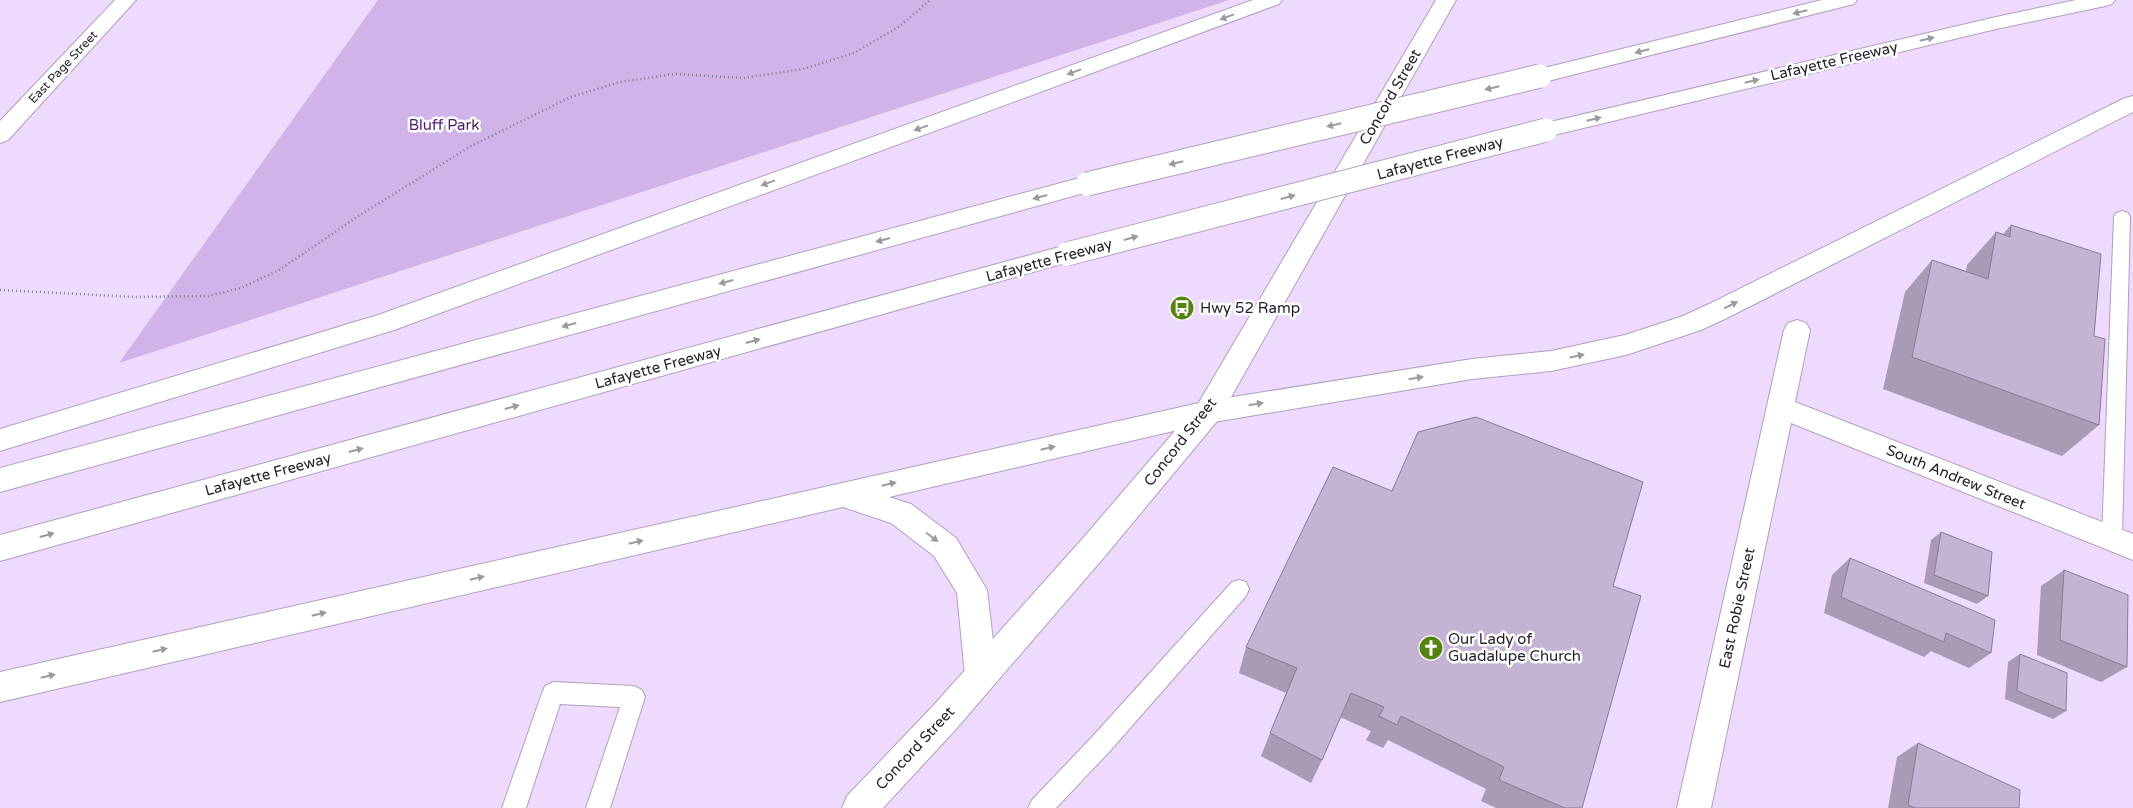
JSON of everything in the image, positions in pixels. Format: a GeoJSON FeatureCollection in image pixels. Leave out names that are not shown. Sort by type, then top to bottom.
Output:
{"type":"FeatureCollection","features":[{"type":"Feature","properties":{"kind":"main road","name":"East Page Street"},"geometry":{"type":"LineString","coordinates":[[0,135],[126,0]]}},
{"type":"Feature","properties":{"kind":"main road"},"geometry":{"type":"LineString","coordinates":[[0,440],[385,323],[1272,0]]}},
{"type":"Feature","properties":{"kind":"main road","name":"Concord Street"},"geometry":{"type":"LineString","coordinates":[[859,808],[982,675],[1095,546],[1208,412],[1446,0]]}},
{"type":"Feature","properties":{"kind":"main road"},"geometry":{"type":"LineString","coordinates":[[0,480],[1086,184],[1540,76],[1847,0]]}},
{"type":"Feature","properties":{"kind":"main road","name":"Lafayette Freeway"},"geometry":{"type":"LineString","coordinates":[[0,548],[1067,254],[1546,130],[1996,22],[2104,0]]}},
{"type":"Feature","properties":{"kind":"main road"},"geometry":{"type":"LineString","coordinates":[[0,687],[1208,412],[1472,369],[1551,361],[1626,345],[1692,323],[1718,311],[2133,103]]}},
{"type":"Feature","properties":{"kind":"main road","name":"East Robie Street"},"geometry":{"type":"LineString","coordinates":[[1694,808],[1797,330]]}},
{"type":"Feature","properties":{"kind":"main road","name":"South Andrew Street"},"geometry":{"type":"LineString","coordinates":[[1779,407],[2123,542]]}},
{"type":"Feature","properties":{"kind":"main road"},"geometry":{"type":"LineString","coordinates":[[842,495],[901,513],[945,547],[972,590],[982,675]]}},
{"type":"Feature","properties":{"kind":"lane"},"geometry":{"type":"LineString","coordinates":[[2122,217],[2123,542]]}},
{"type":"Feature","properties":{"kind":"lane"},"geometry":{"type":"LineString","coordinates":[[1040,808],[1101,744],[1239,589]]}},
{"type":"Feature","properties":{"kind":"lane"},"geometry":{"type":"LineString","coordinates":[[514,808],[553,693],[634,697],[598,808]]}},
{"type":"Feature","properties":{"kind":"path"},"geometry":{"type":"LineString","coordinates":[[0,290],[154,296],[208,296],[241,288],[279,270],[360,215],[471,146],[571,97],[620,82],[675,74],[743,78],[803,70],[854,53],[900,26],[930,0]]}},
{"type":"Feature","properties":{"kind":"green space","name":"Bluff Park"},"geometry":{"type":"Polygon","coordinates":[[[378,0],[1229,0],[119,363],[378,0]]]}},
{"type":"Feature","properties":{"kind":"building"},"geometry":{"type":"Polygon","coordinates":[[[2011,225],[2101,254],[2094,336],[2105,339],[2099,425],[1912,357],[1932,260],[1988,279],[1996,232],[2010,237],[2011,225]]]}},
{"type":"Feature","properties":{"kind":"building","name":"Our Lady of Guadalupe Church"},"geometry":{"type":"Polygon","coordinates":[[[1476,417],[1643,482],[1613,586],[1641,596],[1582,808],[1565,808],[1499,780],[1504,767],[1401,716],[1397,725],[1379,716],[1384,707],[1351,693],[1322,760],[1270,733],[1297,668],[1246,647],[1333,467],[1392,491],[1418,432],[1476,417]]]}},
{"type":"Feature","properties":{"kind":"building"},"geometry":{"type":"Polygon","coordinates":[[[1941,532],[1992,552],[1988,596],[1934,575],[1941,532]]]}},
{"type":"Feature","properties":{"kind":"building"},"geometry":{"type":"Polygon","coordinates":[[[1850,558],[1995,620],[1991,653],[1946,633],[1944,642],[1841,597],[1850,558]]]}},
{"type":"Feature","properties":{"kind":"building"},"geometry":{"type":"Polygon","coordinates":[[[2064,570],[2128,595],[2127,667],[2060,640],[2064,570]]]}},
{"type":"Feature","properties":{"kind":"building"},"geometry":{"type":"Polygon","coordinates":[[[2020,654],[2067,673],[2066,711],[2017,691],[2020,654]]]}},
{"type":"Feature","properties":{"kind":"building"},"geometry":{"type":"Polygon","coordinates":[[[1918,743],[2020,790],[2019,808],[1915,808],[1908,805],[1918,743]]]}},
{"type":"Feature","properties":{"kind":"place","name":"Hwy 52 Ramp"},"geometry":{"type":"Point","coordinates":[1182,308]}},
{"type":"Feature","properties":{"kind":"place","name":"Our Lady of Guadalupe Church"},"geometry":{"type":"Point","coordinates":[1431,648]}}]}
